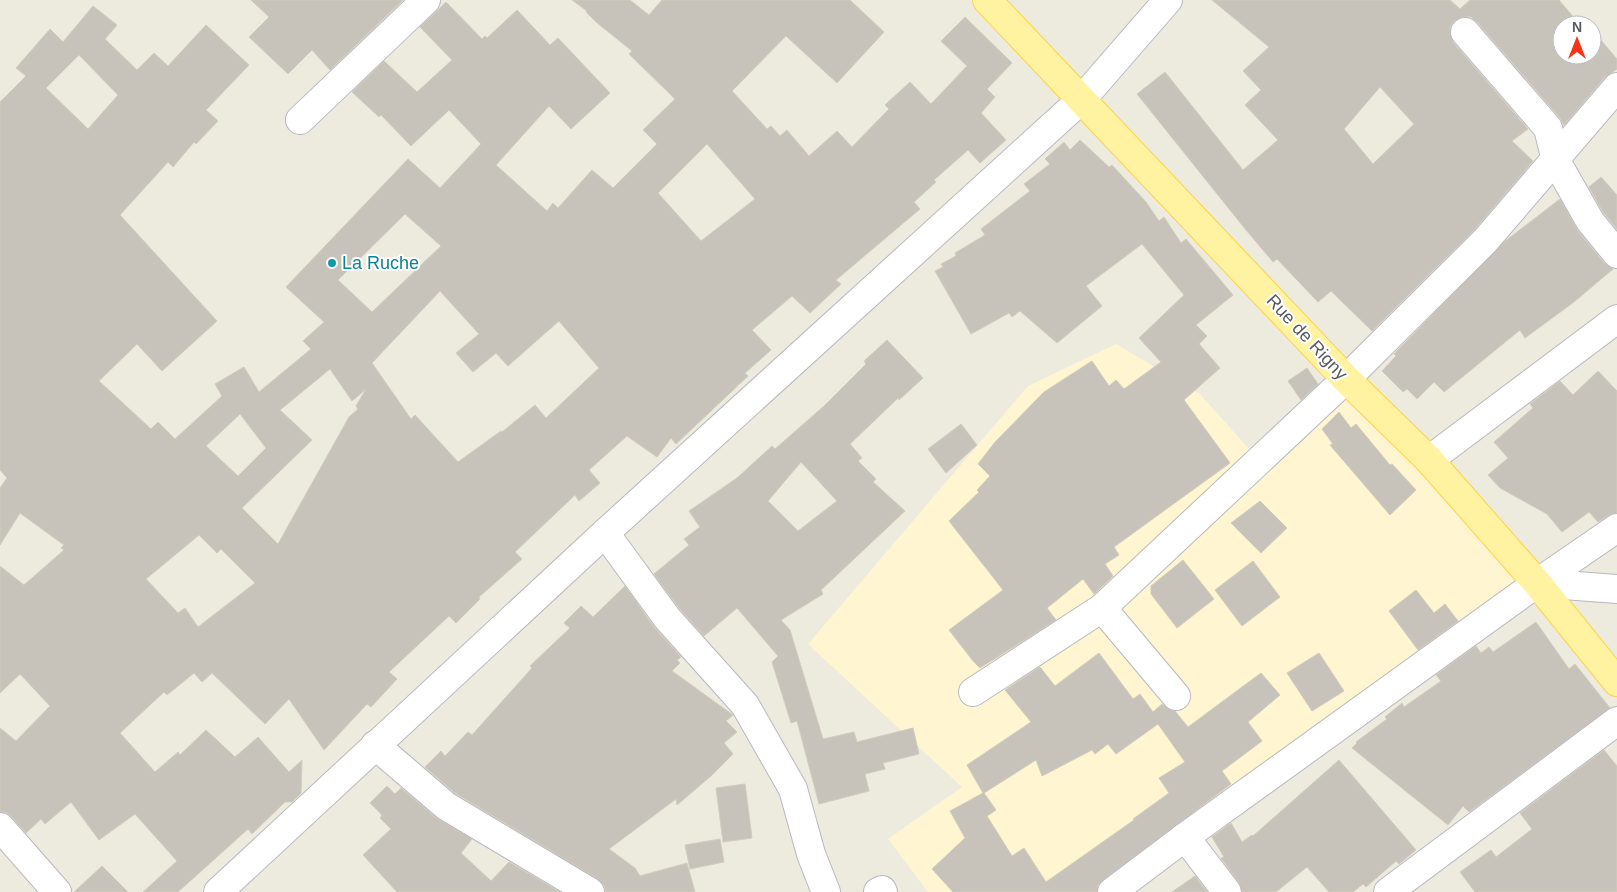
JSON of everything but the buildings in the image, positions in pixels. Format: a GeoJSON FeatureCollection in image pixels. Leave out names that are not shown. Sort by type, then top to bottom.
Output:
{"type":"FeatureCollection","features":[{"type":"Feature","properties":{"kind":"main road","name":"Rue de Rigny"},"geometry":{"type":"LineString","coordinates":[[987,0],[1346,379],[1429,460],[1537,583],[1617,682]]}},
{"type":"Feature","properties":{"kind":"street"},"geometry":{"type":"LineString","coordinates":[[300,120],[426,0]]}},
{"type":"Feature","properties":{"kind":"street"},"geometry":{"type":"LineString","coordinates":[[218,892],[605,533],[1082,99],[1168,0]]}},
{"type":"Feature","properties":{"kind":"street"},"geometry":{"type":"LineString","coordinates":[[1465,32],[1548,128],[1556,161],[1590,221],[1617,254]]}},
{"type":"Feature","properties":{"kind":"street"},"geometry":{"type":"LineString","coordinates":[[973,692],[1102,608],[1346,379],[1485,241],[1617,88]]}},
{"type":"Feature","properties":{"kind":"street"},"geometry":{"type":"LineString","coordinates":[[1429,460],[1617,319]]}},
{"type":"Feature","properties":{"kind":"street"},"geometry":{"type":"LineString","coordinates":[[1112,892],[1185,837],[1537,583],[1617,528]]}},
{"type":"Feature","properties":{"kind":"street"},"geometry":{"type":"LineString","coordinates":[[605,533],[667,618],[745,705],[793,789],[811,854],[826,892]]}},
{"type":"Feature","properties":{"kind":"street"},"geometry":{"type":"LineString","coordinates":[[1537,583],[1617,589]]}},
{"type":"Feature","properties":{"kind":"street"},"geometry":{"type":"LineString","coordinates":[[1102,608],[1176,696]]}},
{"type":"Feature","properties":{"kind":"street"},"geometry":{"type":"LineString","coordinates":[[1388,892],[1617,721]]}},
{"type":"Feature","properties":{"kind":"street"},"geometry":{"type":"LineString","coordinates":[[376,745],[446,806],[590,892]]}},
{"type":"Feature","properties":{"kind":"street"},"geometry":{"type":"LineString","coordinates":[[0,827],[57,892]]}},
{"type":"Feature","properties":{"kind":"street"},"geometry":{"type":"LineString","coordinates":[[1185,837],[1228,892]]}},
{"type":"Feature","properties":{"kind":"street"},"geometry":{"type":"LineString","coordinates":[[878,892],[882,890],[884,892]]}},
{"type":"Feature","properties":{"kind":"shaded area"},"geometry":{"type":"Polygon","coordinates":[[[1116,344],[1200,394],[1256,457],[1343,388],[1524,582],[1116,892],[928,892],[888,839],[962,787],[808,644],[1028,386],[1116,344]]]}},
{"type":"Feature","properties":{"kind":"place","name":"La Ruche"},"geometry":{"type":"Point","coordinates":[332,263]}}]}
